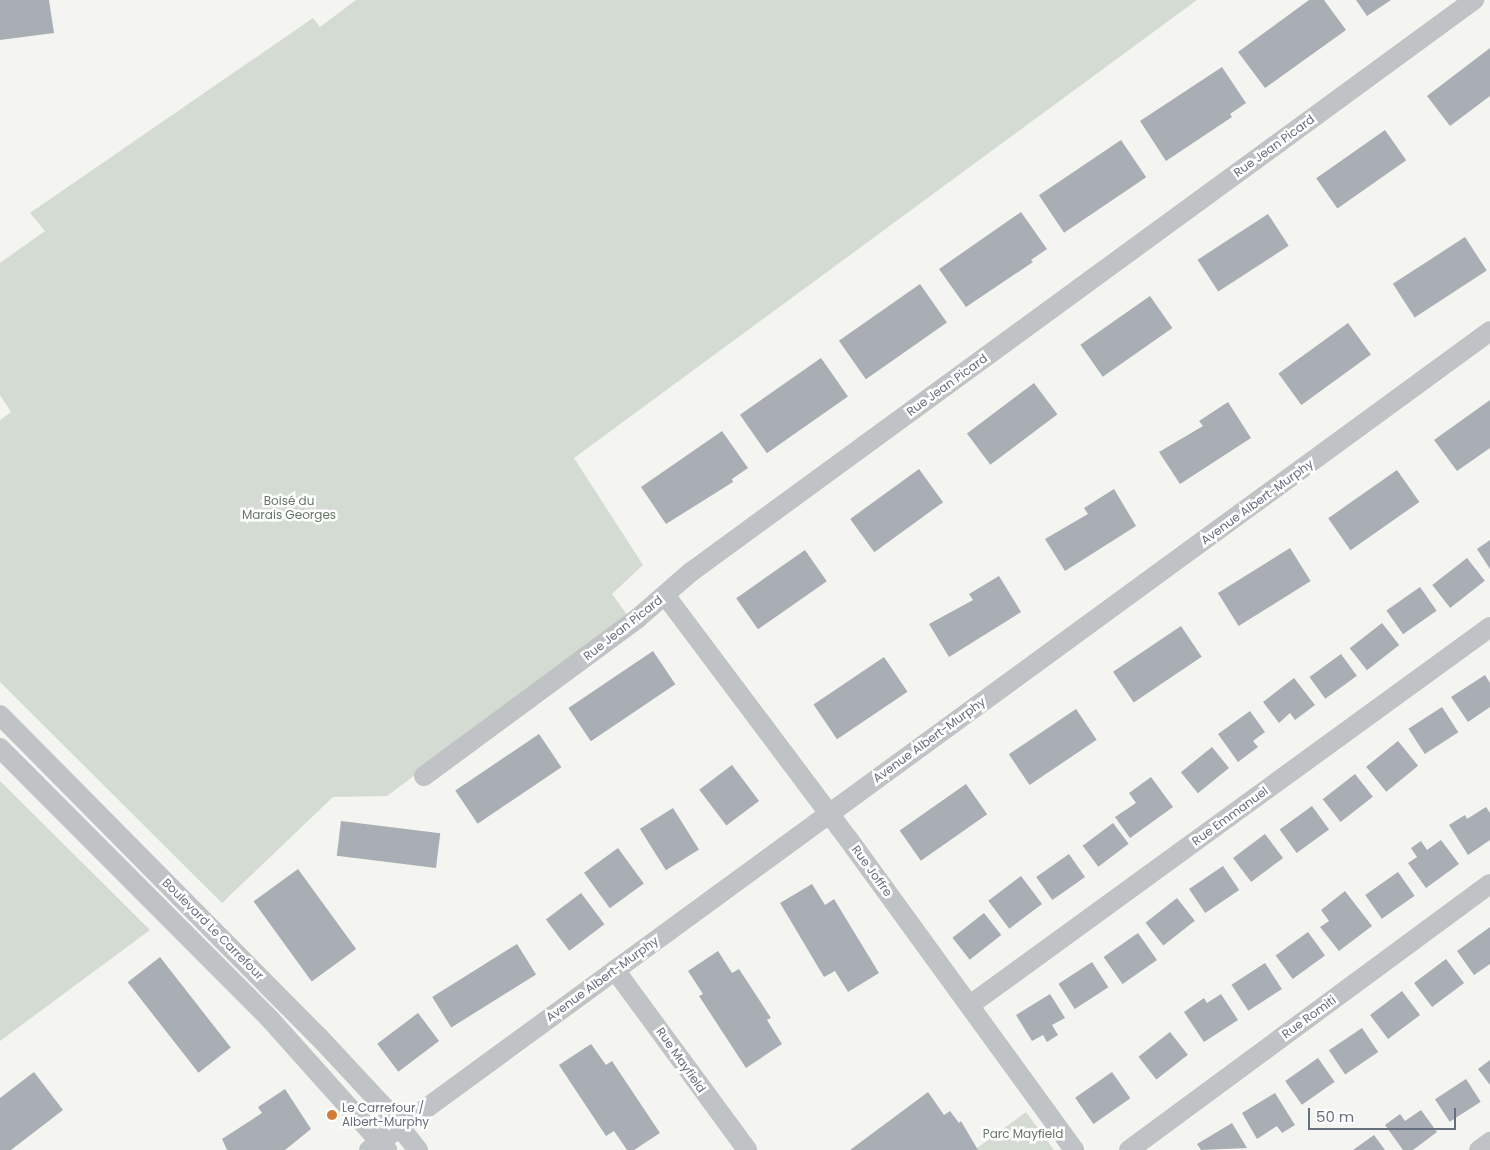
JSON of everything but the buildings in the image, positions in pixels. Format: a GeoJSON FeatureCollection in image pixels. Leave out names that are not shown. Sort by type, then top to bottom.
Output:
{"type":"FeatureCollection","features":[{"type":"Feature","properties":{"kind":"street","name":"Rue Jean Picard"},"geometry":{"type":"LineString","coordinates":[[424,776],[665,595],[698,567],[1474,0]]}},
{"type":"Feature","properties":{"kind":"street","name":"Avenue Albert-Murphy"},"geometry":{"type":"LineString","coordinates":[[379,1147],[400,1128],[829,813],[1490,332]]}},
{"type":"Feature","properties":{"kind":"street","name":"Rue Joffre"},"geometry":{"type":"LineString","coordinates":[[665,595],[829,813],[1074,1150]]}},
{"type":"Feature","properties":{"kind":"street","name":"Rue Emmanuel"},"geometry":{"type":"LineString","coordinates":[[970,1005],[1490,627]]}},
{"type":"Feature","properties":{"kind":"street","name":"Boulevard Le Carrefour"},"geometry":{"type":"LineString","coordinates":[[0,715],[308,1026],[418,1150]]}},
{"type":"Feature","properties":{"kind":"street","name":"Boulevard Le Carrefour"},"geometry":{"type":"LineString","coordinates":[[0,748],[270,1019],[379,1147]]}},
{"type":"Feature","properties":{"kind":"street","name":"Rue Romiti"},"geometry":{"type":"LineString","coordinates":[[1128,1150],[1490,884]]}},
{"type":"Feature","properties":{"kind":"street","name":"Rue Mayfield"},"geometry":{"type":"LineString","coordinates":[[616,970],[747,1150]]}},
{"type":"Feature","properties":{"kind":"street"},"geometry":{"type":"LineString","coordinates":[[1479,1150],[1490,1142]]}},
{"type":"Feature","properties":{"kind":"green space","name":"Boisé du Marais Georges"},"geometry":{"type":"Polygon","coordinates":[[[356,0],[1197,0],[574,458],[643,565],[612,594],[628,616],[387,796],[333,797],[222,903],[0,682],[0,420],[11,412],[0,395],[0,263],[45,231],[30,213],[313,18],[320,27],[356,0]]]}},
{"type":"Feature","properties":{"kind":"green space"},"geometry":{"type":"Polygon","coordinates":[[[0,781],[150,930],[0,1041],[0,781]]]}},
{"type":"Feature","properties":{"kind":"green space","name":"Parc Mayfield"},"geometry":{"type":"Polygon","coordinates":[[[1026,1112],[1054,1150],[977,1150],[977,1148],[1026,1112]]]}},
{"type":"Feature","properties":{"kind":"place","name":"Le Carrefour / Albert-Murphy"},"geometry":{"type":"Point","coordinates":[332,1115]}}]}
